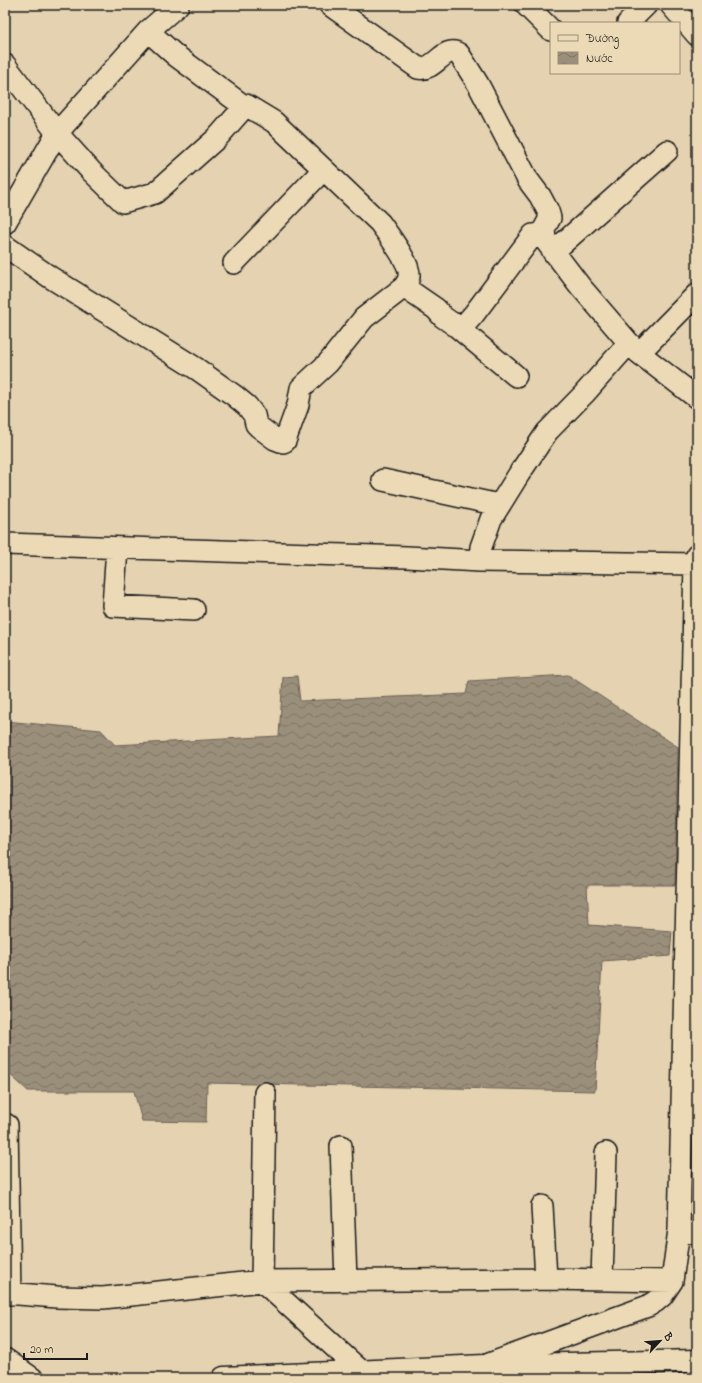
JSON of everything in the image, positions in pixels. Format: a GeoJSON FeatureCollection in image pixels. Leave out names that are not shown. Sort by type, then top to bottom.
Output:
{"type":"FeatureCollection","features":[{"type":"Feature","properties":{"kind":"main road"},"geometry":{"type":"LineString","coordinates":[[224,1378],[485,1366],[697,1361]]}},
{"type":"Feature","properties":{"kind":"street"},"geometry":{"type":"LineString","coordinates":[[5,223],[57,134],[148,31],[178,5]]}},
{"type":"Feature","properties":{"kind":"street"},"geometry":{"type":"LineString","coordinates":[[330,5],[422,70],[449,52],[459,54],[478,84],[528,180],[540,196],[548,211],[550,218],[544,229],[549,246]]}},
{"type":"Feature","properties":{"kind":"street"},"geometry":{"type":"LineString","coordinates":[[526,5],[550,29]]}},
{"type":"Feature","properties":{"kind":"street"},"geometry":{"type":"LineString","coordinates":[[629,22],[646,5]]}},
{"type":"Feature","properties":{"kind":"street"},"geometry":{"type":"LineString","coordinates":[[671,5],[693,22]]}},
{"type":"Feature","properties":{"kind":"street"},"geometry":{"type":"LineString","coordinates":[[5,246],[50,277],[197,369],[247,406],[254,415],[256,424],[262,430],[275,439],[283,442],[285,441],[298,405],[301,388],[328,364],[364,318],[404,287],[410,275],[408,269],[390,237],[380,223],[274,122],[241,104],[175,55],[148,31]]}},
{"type":"Feature","properties":{"kind":"street"},"geometry":{"type":"LineString","coordinates":[[5,65],[57,134],[91,171],[123,202],[155,193],[217,138],[246,106]]}},
{"type":"Feature","properties":{"kind":"street"},"geometry":{"type":"LineString","coordinates":[[549,246],[666,150]]}},
{"type":"Feature","properties":{"kind":"street"},"geometry":{"type":"LineString","coordinates":[[234,263],[323,170]]}},
{"type":"Feature","properties":{"kind":"street"},"geometry":{"type":"LineString","coordinates":[[456,326],[466,322],[474,314],[533,235],[538,235],[549,246],[634,348],[697,398]]}},
{"type":"Feature","properties":{"kind":"street"},"geometry":{"type":"LineString","coordinates":[[404,287],[436,309],[443,317],[516,376]]}},
{"type":"Feature","properties":{"kind":"street"},"geometry":{"type":"LineString","coordinates":[[480,561],[481,547],[491,519],[547,432],[584,394],[634,348],[697,294]]}},
{"type":"Feature","properties":{"kind":"street"},"geometry":{"type":"LineString","coordinates":[[383,480],[499,506]]}},
{"type":"Feature","properties":{"kind":"street"},"geometry":{"type":"LineString","coordinates":[[5,544],[480,561],[696,561],[688,1231],[672,1281],[656,1302],[485,1366]]}},
{"type":"Feature","properties":{"kind":"street"},"geometry":{"type":"LineString","coordinates":[[117,548],[113,606],[194,610]]}},
{"type":"Feature","properties":{"kind":"street"},"geometry":{"type":"LineString","coordinates":[[265,1093],[262,1281],[362,1372]]}},
{"type":"Feature","properties":{"kind":"street"},"geometry":{"type":"LineString","coordinates":[[7,1125],[7,1294],[103,1298],[262,1281],[546,1279],[672,1281]]}},
{"type":"Feature","properties":{"kind":"street"},"geometry":{"type":"LineString","coordinates":[[341,1146],[346,1280]]}},
{"type":"Feature","properties":{"kind":"street"},"geometry":{"type":"LineString","coordinates":[[602,1280],[606,1153]]}},
{"type":"Feature","properties":{"kind":"street"},"geometry":{"type":"LineString","coordinates":[[542,1206],[546,1279]]}},
{"type":"Feature","properties":{"kind":"street"},"geometry":{"type":"LineString","coordinates":[[5,1359],[32,1378]]}},
{"type":"Feature","properties":{"kind":"water"},"geometry":{"type":"Polygon","coordinates":[[[568,675],[678,747],[675,885],[587,885],[589,925],[672,931],[670,956],[602,961],[595,1091],[207,1083],[206,1122],[142,1121],[134,1091],[28,1091],[5,1070],[5,721],[101,730],[115,745],[279,736],[283,677],[297,676],[300,701],[466,694],[469,681],[568,675]]]}}]}
